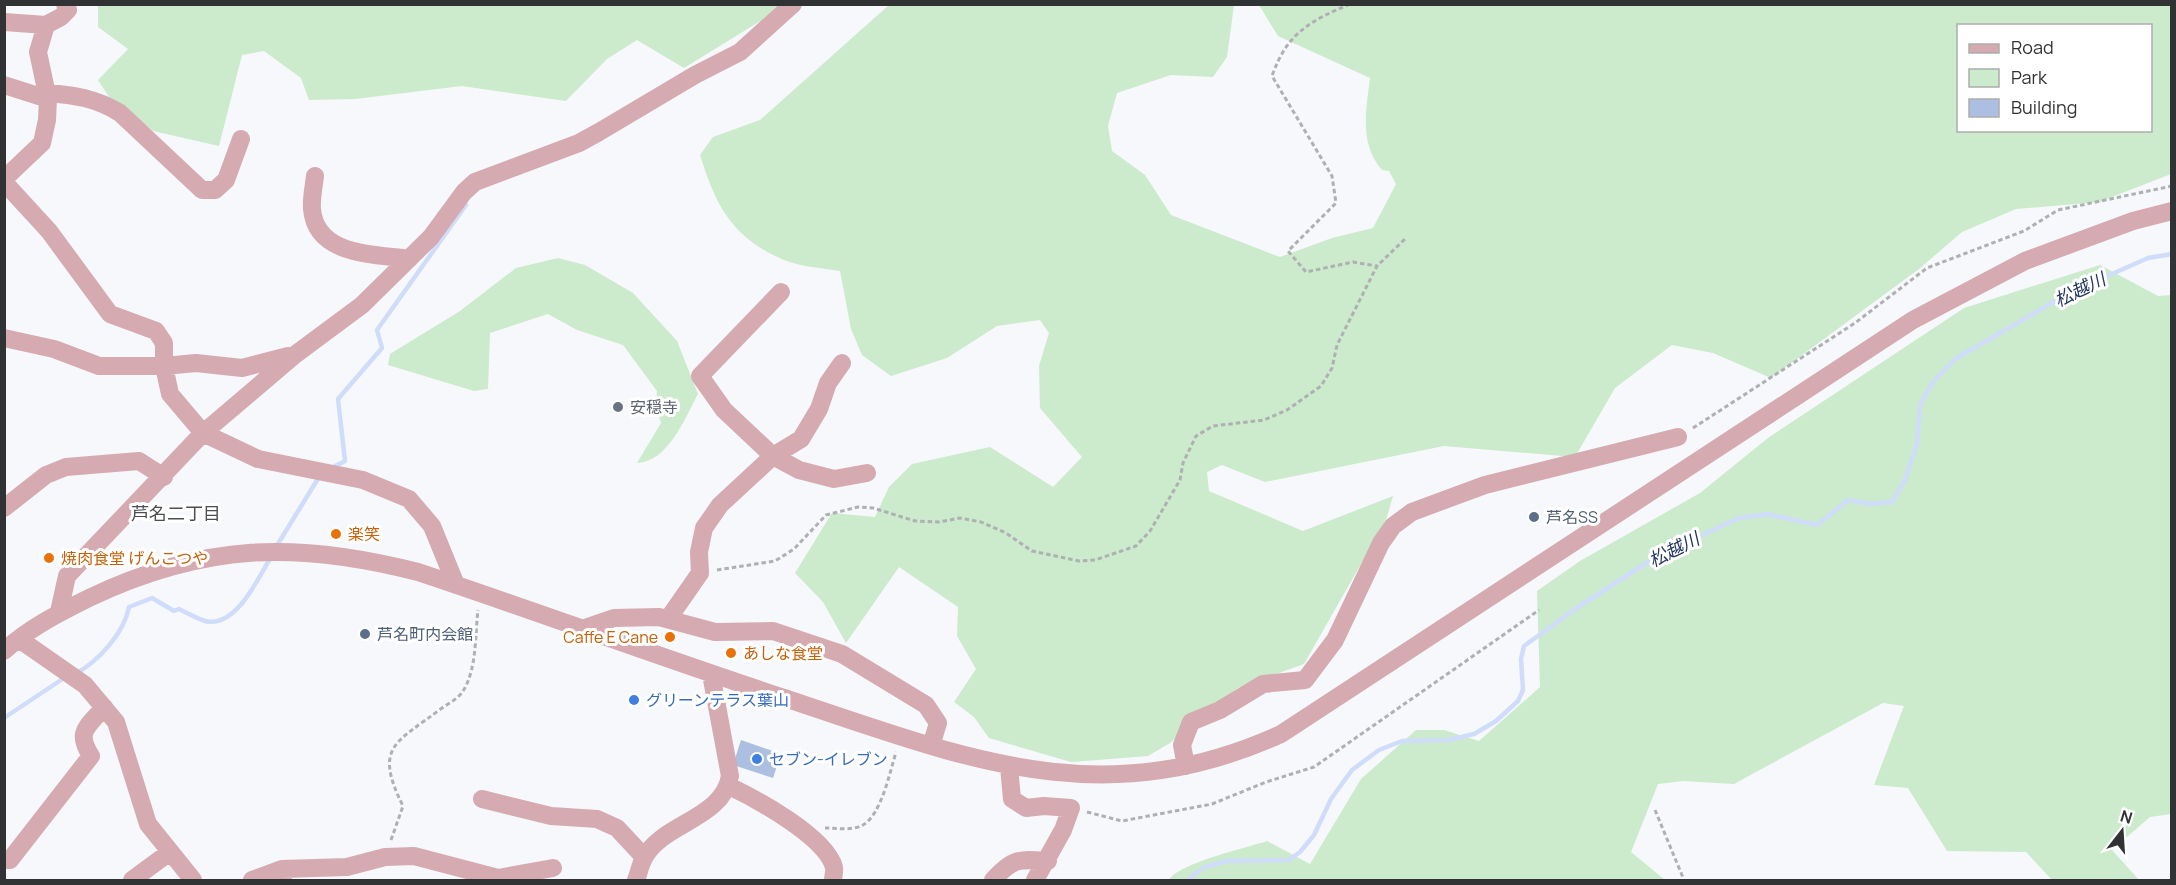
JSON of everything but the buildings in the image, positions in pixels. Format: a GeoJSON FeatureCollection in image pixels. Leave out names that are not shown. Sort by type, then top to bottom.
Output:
{"type":"FeatureCollection","features":[{"type":"Feature","properties":{"kind":"street"},"geometry":{"type":"LineString","coordinates":[[60,612],[67,576],[164,477],[203,433],[296,354],[362,306],[431,237],[464,192],[475,182],[599,132],[740,52],[793,4]]}},
{"type":"Feature","properties":{"kind":"street"},"geometry":{"type":"LineString","coordinates":[[4,22],[45,25],[61,17],[70,6]]}},
{"type":"Feature","properties":{"kind":"street"},"geometry":{"type":"LineString","coordinates":[[45,25],[38,52],[48,96],[47,120],[42,143],[4,180],[49,231],[110,314],[156,332],[164,343],[164,366],[170,394],[203,433],[258,459],[363,480],[409,499],[432,526],[456,585]]}},
{"type":"Feature","properties":{"kind":"street"},"geometry":{"type":"LineString","coordinates":[[4,85],[48,96],[79,96],[104,103],[120,113],[202,190],[215,190],[226,180],[241,139]]}},
{"type":"Feature","properties":{"kind":"street"},"geometry":{"type":"LineString","coordinates":[[315,176],[311,209],[318,228],[331,244],[348,250],[410,260]]}},
{"type":"Feature","properties":{"kind":"street"},"geometry":{"type":"LineString","coordinates":[[193,880],[148,824],[116,722],[85,684],[9,646],[60,612],[116,585],[160,569],[206,557],[245,551],[284,550],[326,553],[378,561],[480,593],[711,674],[932,746],[1009,767],[1099,775],[1140,774],[1186,766],[1243,751],[1281,734],[1913,320],[2025,261],[2133,221],[2172,211]]}},
{"type":"Feature","properties":{"kind":"street"},"geometry":{"type":"LineString","coordinates":[[781,292],[700,376],[724,410],[773,456],[799,470],[834,480],[867,473]]}},
{"type":"Feature","properties":{"kind":"street"},"geometry":{"type":"LineString","coordinates":[[4,338],[54,349],[99,366],[164,366],[196,363],[242,368],[296,354]]}},
{"type":"Feature","properties":{"kind":"street"},"geometry":{"type":"LineString","coordinates":[[668,620],[700,573],[699,552],[704,528],[720,505],[773,456],[801,439],[819,409],[828,383],[842,363]]}},
{"type":"Feature","properties":{"kind":"street"},"geometry":{"type":"LineString","coordinates":[[1186,766],[1182,745],[1191,722],[1220,710],[1263,684],[1305,680],[1335,640],[1381,543],[1393,526],[1412,512],[1485,486],[1678,437]]}},
{"type":"Feature","properties":{"kind":"street"},"geometry":{"type":"LineString","coordinates":[[4,508],[46,475],[66,467],[140,461],[164,477]]}},
{"type":"Feature","properties":{"kind":"street"},"geometry":{"type":"LineString","coordinates":[[582,629],[614,618],[668,620],[715,632],[773,631],[842,654],[926,705],[938,723],[932,746]]}},
{"type":"Feature","properties":{"kind":"street"},"geometry":{"type":"LineString","coordinates":[[636,880],[644,857],[660,841],[708,808],[729,786],[730,776],[711,674]]}},
{"type":"Feature","properties":{"kind":"street"},"geometry":{"type":"LineString","coordinates":[[7,860],[91,756],[82,742],[82,734],[104,707]]}},
{"type":"Feature","properties":{"kind":"street"},"geometry":{"type":"LineString","coordinates":[[1009,767],[1012,799],[1026,808],[1044,806],[1071,808],[1048,861],[1035,880]]}},
{"type":"Feature","properties":{"kind":"street"},"geometry":{"type":"LineString","coordinates":[[729,786],[760,801],[800,829],[820,847],[834,867],[833,880]]}},
{"type":"Feature","properties":{"kind":"street"},"geometry":{"type":"LineString","coordinates":[[482,799],[551,816],[597,819],[617,828],[644,857]]}},
{"type":"Feature","properties":{"kind":"street"},"geometry":{"type":"LineString","coordinates":[[132,880],[170,852]]}},
{"type":"Feature","properties":{"kind":"street"},"geometry":{"type":"LineString","coordinates":[[252,880],[347,867],[385,856],[414,856],[498,878],[553,868]]}},
{"type":"Feature","properties":{"kind":"street"},"geometry":{"type":"LineString","coordinates":[[993,880],[1008,863],[1020,860],[1048,861]]}},
{"type":"Feature","properties":{"kind":"path"},"geometry":{"type":"LineString","coordinates":[[1350,4],[1311,22],[1281,51],[1272,76],[1332,176],[1336,203],[1288,251],[1306,272],[1353,262],[1377,266]]}},
{"type":"Feature","properties":{"kind":"path"},"geometry":{"type":"LineString","coordinates":[[1678,437],[1855,323],[1927,268],[2024,231],[2058,210],[2172,186]]}},
{"type":"Feature","properties":{"kind":"path"},"geometry":{"type":"LineString","coordinates":[[700,573],[743,564],[775,561],[794,549],[826,515],[858,507],[873,508],[915,521],[939,522],[960,518],[981,522],[1006,533],[1032,551],[1078,561],[1095,560],[1136,546],[1150,531],[1180,480],[1185,456],[1196,436],[1214,426],[1264,420],[1287,410],[1321,386],[1332,368],[1337,345],[1377,266],[1406,238]]}},
{"type":"Feature","properties":{"kind":"path"},"geometry":{"type":"LineString","coordinates":[[385,856],[403,806],[389,779],[389,756],[398,741],[463,692],[472,666],[480,593]]}},
{"type":"Feature","properties":{"kind":"path"},"geometry":{"type":"LineString","coordinates":[[1071,808],[1122,820],[1212,804],[1266,782],[1314,767],[1539,610]]}},
{"type":"Feature","properties":{"kind":"path"},"geometry":{"type":"LineString","coordinates":[[800,829],[847,829],[863,825],[879,802],[901,736]]}},
{"type":"Feature","properties":{"kind":"path"},"geometry":{"type":"LineString","coordinates":[[1656,810],[1684,880]]}},
{"type":"Feature","properties":{"kind":"green space"},"geometry":{"type":"Polygon","coordinates":[[[98,5],[779,5],[762,20],[684,68],[637,40],[607,59],[566,101],[462,86],[355,99],[309,100],[301,78],[264,51],[242,55],[219,146],[153,131],[109,97],[98,80],[128,49],[98,27],[98,5]]]}},
{"type":"Feature","properties":{"kind":"green space"},"geometry":{"type":"Polygon","coordinates":[[[889,5],[1234,5],[1227,57],[1213,77],[1171,75],[1117,93],[1108,126],[1112,151],[1145,175],[1171,215],[1280,257],[1332,238],[1373,228],[1396,184],[1389,171],[1382,170],[1375,160],[1367,138],[1366,114],[1370,78],[1278,36],[1259,5],[2171,5],[2171,174],[2099,202],[2016,209],[1962,232],[1919,269],[1771,378],[1713,353],[1672,345],[1615,388],[1575,457],[1444,446],[1265,482],[1222,465],[1207,472],[1209,491],[1303,531],[1393,496],[1386,520],[1304,664],[1238,688],[1170,743],[1148,756],[1071,762],[989,738],[974,717],[954,702],[976,669],[957,636],[958,607],[899,567],[846,643],[823,602],[795,573],[832,513],[875,517],[889,487],[912,464],[990,447],[1053,487],[1082,457],[1040,408],[1039,366],[1049,333],[1040,320],[997,326],[947,358],[891,376],[862,355],[851,329],[840,271],[805,266],[784,260],[751,241],[728,218],[713,190],[700,155],[713,137],[760,120],[889,5]]]}},
{"type":"Feature","properties":{"kind":"green space"},"geometry":{"type":"Polygon","coordinates":[[[558,258],[585,265],[633,293],[677,341],[698,394],[674,437],[658,455],[648,461],[637,463],[661,423],[656,406],[657,391],[623,345],[577,330],[548,314],[490,333],[488,389],[474,391],[388,365],[390,354],[460,311],[516,268],[558,258]]]}},
{"type":"Feature","properties":{"kind":"green space"},"geometry":{"type":"Polygon","coordinates":[[[2100,265],[2158,296],[2171,295],[2171,814],[2150,817],[2112,850],[2139,880],[2052,880],[2026,852],[1947,851],[1908,788],[1874,785],[1904,706],[1883,703],[1734,784],[1683,781],[1658,784],[1631,852],[1665,880],[1169,880],[1175,874],[1199,862],[1267,841],[1310,864],[1361,779],[1416,730],[1444,730],[1479,741],[1540,687],[1537,591],[1580,561],[1700,493],[1768,438],[1964,308],[2100,265]]]}},
{"type":"Feature","properties":{"kind":"waterway"},"geometry":{"type":"LineString","coordinates":[[333,467],[345,461],[338,399],[382,348],[377,330],[466,205]]}},
{"type":"Feature","properties":{"kind":"waterway","name":"松越川"},"geometry":{"type":"LineString","coordinates":[[1187,880],[1205,867],[1227,861],[1289,860],[1300,852],[1314,835],[1331,799],[1352,770],[1379,750],[1402,741],[1449,740],[1474,734],[1496,721],[1518,701],[1523,690],[1521,659],[1524,646],[1578,607],[1659,555],[1739,518],[1767,514],[1817,525],[1848,500],[1871,504],[1892,502],[1905,480],[1917,444],[1920,404],[1933,382],[1955,359],[2069,293],[2148,258],[2172,254]]}},
{"type":"Feature","properties":{"kind":"waterway"},"geometry":{"type":"LineString","coordinates":[[276,547],[319,477]]}},
{"type":"Feature","properties":{"kind":"waterway"},"geometry":{"type":"LineString","coordinates":[[75,674],[93,662],[109,645],[122,627],[129,607],[152,598],[174,611],[179,609],[205,621],[216,621],[227,617],[245,600],[271,557]]}},
{"type":"Feature","properties":{"kind":"waterway"},"geometry":{"type":"LineString","coordinates":[[4,718],[64,678]]}},
{"type":"Feature","properties":{"kind":"place","name":"安穏寺"},"geometry":{"type":"Point","coordinates":[618,407]}},
{"type":"Feature","properties":{"kind":"place","name":"芦名SS"},"geometry":{"type":"Point","coordinates":[1534,517]}},
{"type":"Feature","properties":{"kind":"place","name":"楽笑"},"geometry":{"type":"Point","coordinates":[336,534]}},
{"type":"Feature","properties":{"kind":"place","name":"焼肉食堂 げんこつや"},"geometry":{"type":"Point","coordinates":[49,558]}},
{"type":"Feature","properties":{"kind":"place","name":"芦名町内会館"},"geometry":{"type":"Point","coordinates":[365,634]}},
{"type":"Feature","properties":{"kind":"place","name":"Caffe E Cane"},"geometry":{"type":"Point","coordinates":[670,637]}},
{"type":"Feature","properties":{"kind":"place","name":"あしな食堂"},"geometry":{"type":"Point","coordinates":[731,653]}},
{"type":"Feature","properties":{"kind":"place","name":"グリーンテラス葉山"},"geometry":{"type":"Point","coordinates":[634,700]}},
{"type":"Feature","properties":{"kind":"place","name":"セブン-イレブン"},"geometry":{"type":"Point","coordinates":[757,759]}},
{"type":"Feature","properties":{"kind":"district","name":"芦名二丁目"},"geometry":{"type":"Point","coordinates":[176,514]}}]}
